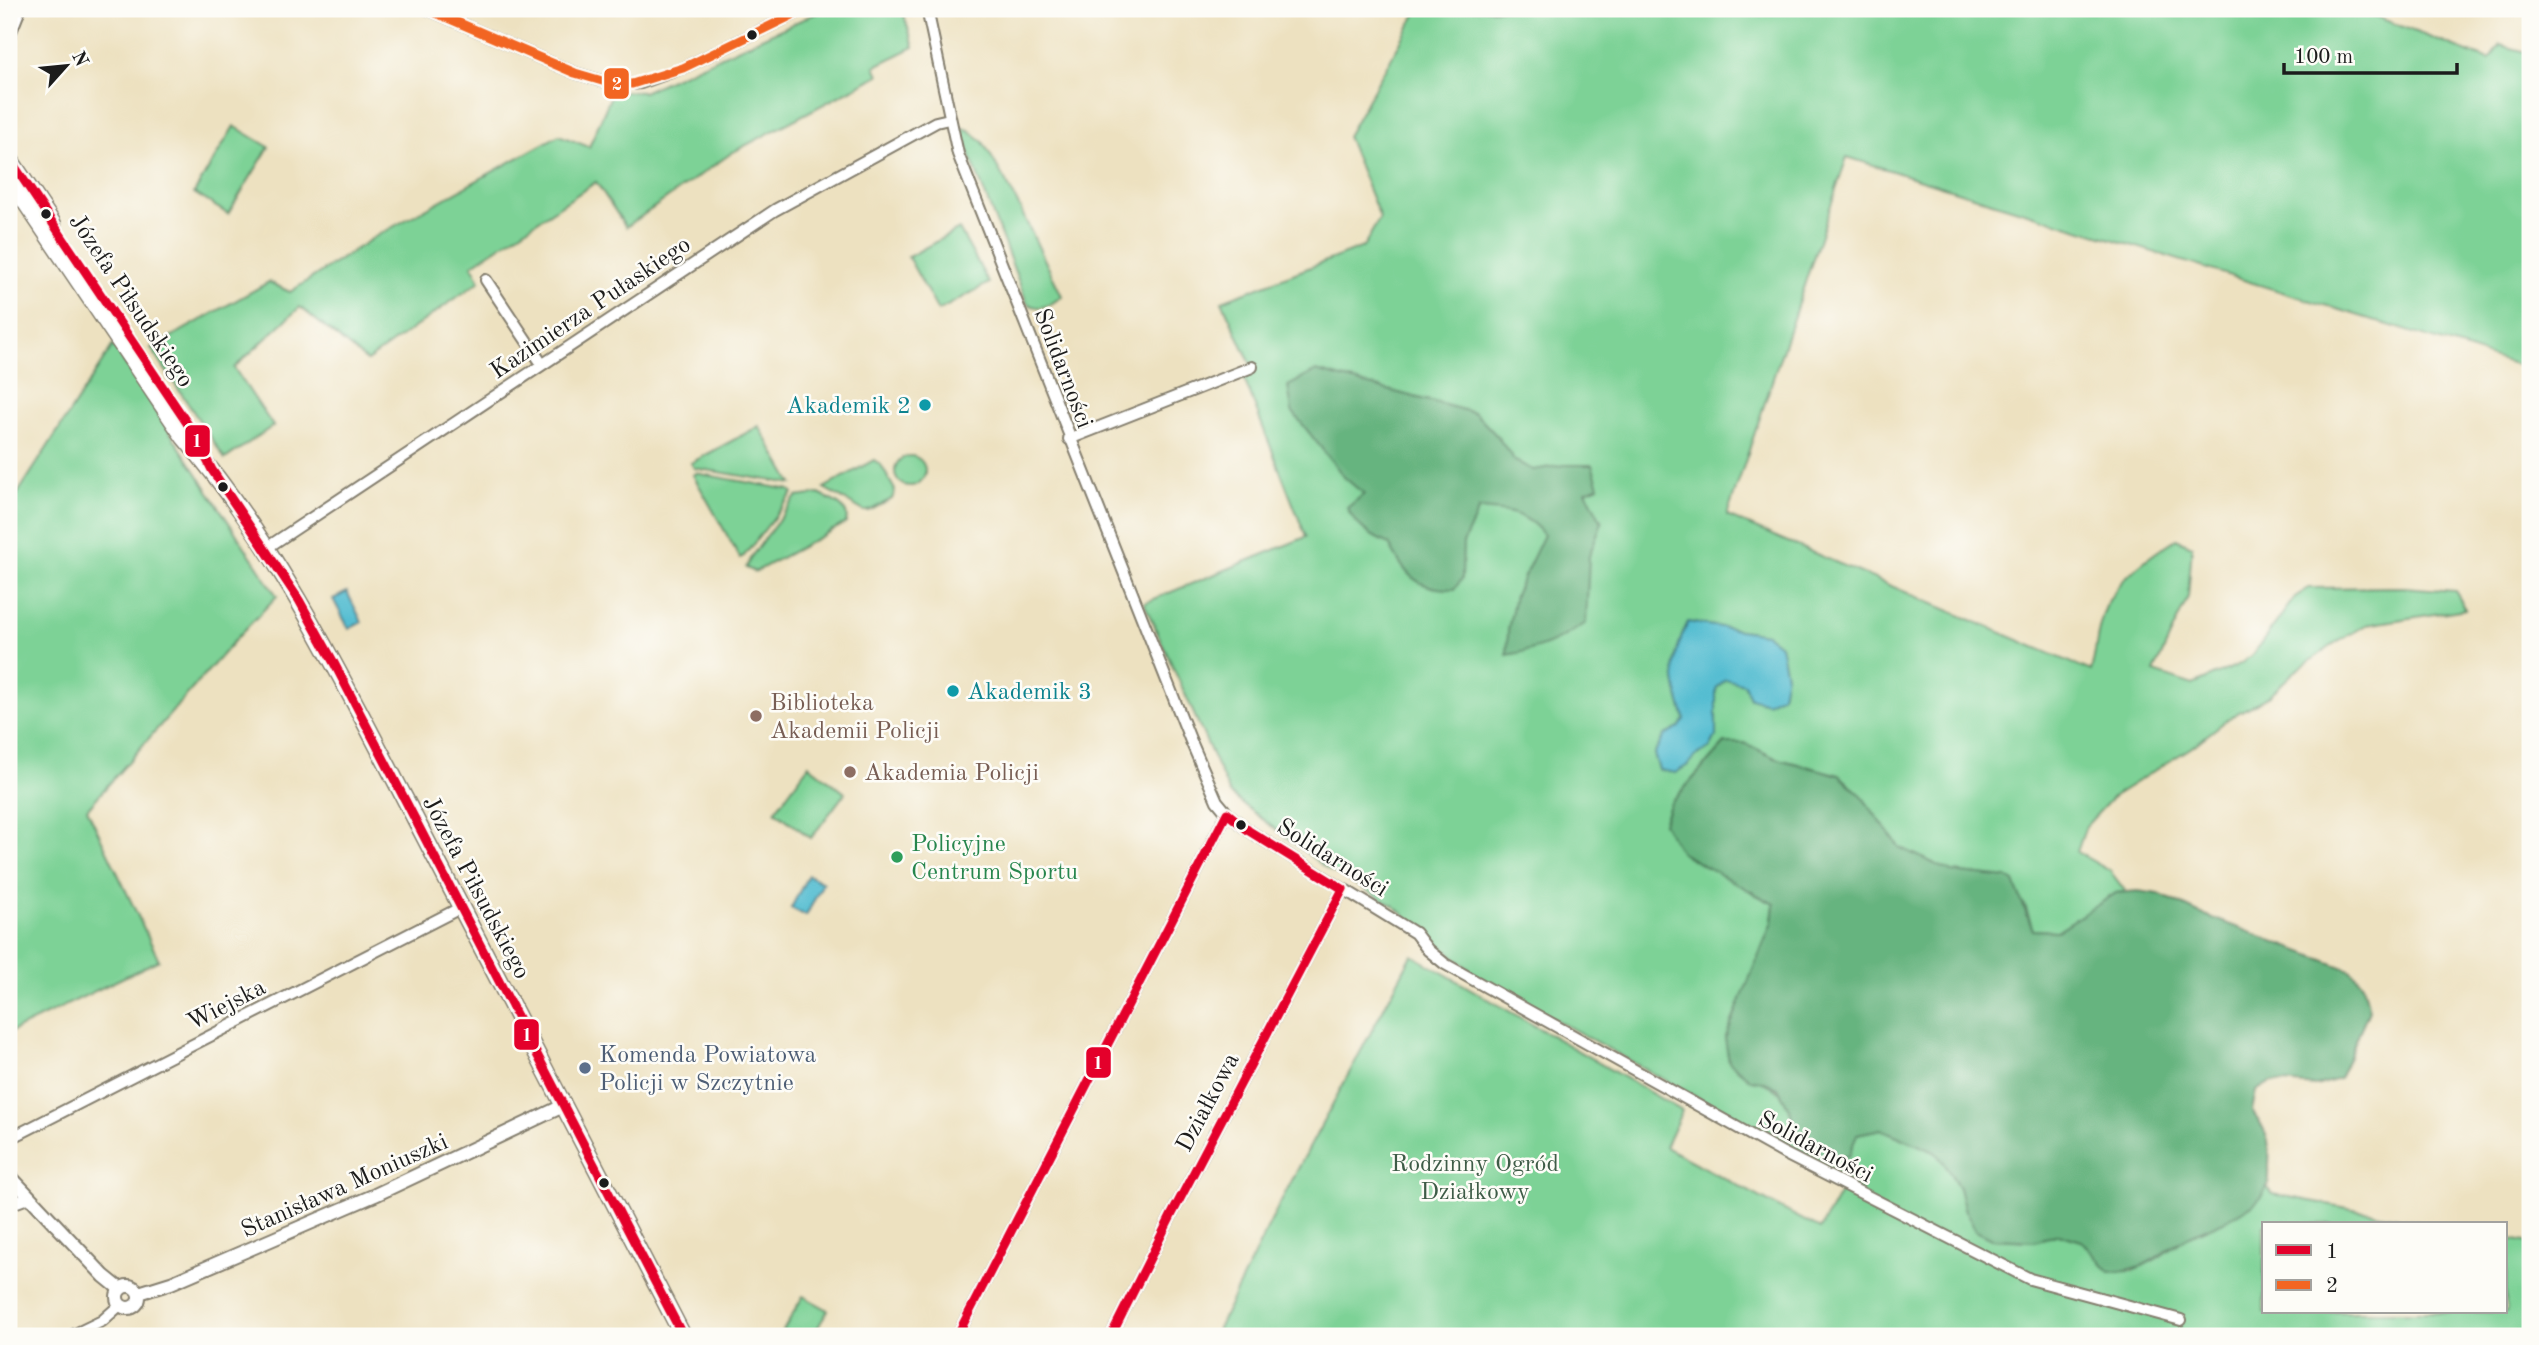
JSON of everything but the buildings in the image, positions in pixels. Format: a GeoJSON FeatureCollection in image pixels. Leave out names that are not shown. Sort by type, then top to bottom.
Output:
{"type":"FeatureCollection","features":[{"type":"Feature","properties":{"kind":"main road","name":"Józefa Piłsudskiego"},"geometry":{"type":"LineString","coordinates":[[9,158],[193,432],[212,470]]}},
{"type":"Feature","properties":{"kind":"main road","name":"Józefa Piłsudskiego"},"geometry":{"type":"LineString","coordinates":[[9,178],[184,437],[212,470],[299,600],[463,907],[683,1336]]}},
{"type":"Feature","properties":{"kind":"street"},"geometry":{"type":"LineString","coordinates":[[9,45],[10,32],[19,9]]}},
{"type":"Feature","properties":{"kind":"street"},"geometry":{"type":"LineString","coordinates":[[427,9],[564,69],[600,81],[632,84],[683,68],[805,9]]}},
{"type":"Feature","properties":{"kind":"street","name":"Solidarności"},"geometry":{"type":"LineString","coordinates":[[927,9],[958,155],[1190,738],[1217,801],[1227,813],[1250,831],[1415,933],[1428,950],[1445,964],[1838,1182],[2030,1279],[2181,1320]]}},
{"type":"Feature","properties":{"kind":"street","name":"Kazimierza Pułaskiego"},"geometry":{"type":"LineString","coordinates":[[265,549],[775,209],[936,122],[949,119]]}},
{"type":"Feature","properties":{"kind":"street"},"geometry":{"type":"LineString","coordinates":[[486,280],[542,364]]}},
{"type":"Feature","properties":{"kind":"street"},"geometry":{"type":"LineString","coordinates":[[1069,439],[1252,367]]}},
{"type":"Feature","properties":{"kind":"street"},"geometry":{"type":"LineString","coordinates":[[957,1336],[1227,813]]}},
{"type":"Feature","properties":{"kind":"street","name":"Działkowa"},"geometry":{"type":"LineString","coordinates":[[1111,1336],[1343,889]]}},
{"type":"Feature","properties":{"kind":"street","name":"Wiejska"},"geometry":{"type":"LineString","coordinates":[[9,1139],[463,907]]}},
{"type":"Feature","properties":{"kind":"street","name":"Stanisława Moniuszki"},"geometry":{"type":"LineString","coordinates":[[139,1293],[171,1283],[375,1195],[563,1106]]}},
{"type":"Feature","properties":{"kind":"street"},"geometry":{"type":"LineString","coordinates":[[9,1175],[104,1276],[120,1289]]}},
{"type":"Feature","properties":{"kind":"street"},"geometry":{"type":"LineString","coordinates":[[9,1205],[30,1197]]}},
{"type":"Feature","properties":{"kind":"street"},"geometry":{"type":"LineString","coordinates":[[130,1286],[139,1293],[139,1301],[134,1307],[126,1309],[120,1305],[117,1299],[120,1289],[130,1286]]}},
{"type":"Feature","properties":{"kind":"street"},"geometry":{"type":"LineString","coordinates":[[72,1336],[102,1321],[120,1305]]}},
{"type":"Feature","properties":{"kind":"green space"},"geometry":{"type":"Polygon","coordinates":[[[825,9],[902,9],[914,47],[875,66],[879,75],[733,152],[626,227],[596,182],[472,265],[480,281],[367,361],[300,307],[234,368],[273,426],[225,459],[151,348],[269,282],[290,292],[373,238],[559,135],[589,147],[613,91],[643,92],[825,9]]]}},
{"type":"Feature","properties":{"kind":"green space","name":"Rodzinny Ogród Działkowy"},"geometry":{"type":"Polygon","coordinates":[[[1419,9],[2356,9],[2489,60],[2500,45],[2530,53],[2530,357],[2527,368],[1847,157],[1727,516],[2091,671],[2100,624],[2114,592],[2131,572],[2176,539],[2192,546],[2188,597],[2154,672],[2193,685],[2240,664],[2253,654],[2295,597],[2309,588],[2403,587],[2455,591],[2466,609],[2366,625],[2293,673],[2269,696],[2232,716],[2192,747],[2114,796],[2086,826],[2077,852],[2110,871],[2126,892],[2116,893],[2057,931],[2033,930],[2025,905],[1978,875],[1952,872],[1899,847],[1860,794],[1839,775],[1775,758],[1745,743],[1725,743],[1671,803],[1663,823],[1754,894],[1774,904],[1751,1080],[1763,1082],[1780,1093],[1790,1109],[1800,1140],[1881,1129],[1935,1152],[1959,1188],[1965,1211],[1992,1239],[2034,1241],[2059,1234],[2082,1241],[2109,1272],[2133,1271],[2158,1258],[2186,1238],[2251,1206],[2267,1187],[2273,1194],[2423,1222],[2262,1222],[2262,1314],[2508,1314],[2508,1238],[2530,1243],[2530,1336],[1214,1336],[1281,1201],[1412,955],[1682,1111],[1665,1147],[1820,1229],[1841,1191],[1841,1177],[1478,977],[1394,906],[1326,868],[1230,794],[1144,603],[1306,537],[1243,376],[1254,371],[1222,301],[1363,247],[1380,218],[1347,136],[1419,9]]]}},
{"type":"Feature","properties":{"kind":"green space"},"geometry":{"type":"Polygon","coordinates":[[[234,126],[269,147],[228,214],[194,193],[234,126]]]}},
{"type":"Feature","properties":{"kind":"green space"},"geometry":{"type":"Polygon","coordinates":[[[959,127],[969,130],[983,142],[1014,196],[1062,296],[1050,305],[1036,307],[1027,303],[959,127]]]}},
{"type":"Feature","properties":{"kind":"green space"},"geometry":{"type":"Polygon","coordinates":[[[959,229],[989,283],[938,311],[908,257],[959,229]]]}},
{"type":"Feature","properties":{"kind":"green space"},"geometry":{"type":"Polygon","coordinates":[[[113,345],[277,596],[87,809],[159,960],[9,1033],[9,507],[113,345]]]}},
{"type":"Feature","properties":{"kind":"green space"},"geometry":{"type":"Polygon","coordinates":[[[1316,371],[1475,413],[1497,436],[1515,461],[1533,470],[1564,465],[1592,465],[1599,486],[1586,491],[1602,522],[1589,556],[1586,623],[1548,644],[1507,655],[1508,630],[1515,595],[1544,535],[1530,521],[1515,514],[1479,509],[1463,543],[1462,579],[1454,589],[1430,587],[1407,572],[1389,544],[1370,534],[1355,521],[1347,508],[1364,494],[1345,478],[1292,411],[1288,386],[1316,371]]]}},
{"type":"Feature","properties":{"kind":"green space"},"geometry":{"type":"Polygon","coordinates":[[[759,426],[792,484],[694,468],[691,463],[759,426]]]}},
{"type":"Feature","properties":{"kind":"green space"},"geometry":{"type":"Polygon","coordinates":[[[910,456],[921,460],[925,471],[921,482],[910,486],[899,482],[895,471],[899,460],[910,456]]]}},
{"type":"Feature","properties":{"kind":"green space"},"geometry":{"type":"Polygon","coordinates":[[[874,460],[881,465],[895,490],[892,499],[864,511],[824,488],[874,460]]]}},
{"type":"Feature","properties":{"kind":"green space"},"geometry":{"type":"Polygon","coordinates":[[[695,473],[790,490],[793,493],[740,558],[693,475],[695,473]]]}},
{"type":"Feature","properties":{"kind":"green space"},"geometry":{"type":"Polygon","coordinates":[[[819,494],[843,508],[847,517],[846,523],[755,572],[746,568],[751,557],[796,497],[819,494]]]}},
{"type":"Feature","properties":{"kind":"green space"},"geometry":{"type":"Polygon","coordinates":[[[1725,743],[1744,743],[1775,758],[1839,775],[1860,794],[1899,847],[1952,872],[2007,878],[2014,882],[2033,930],[2057,931],[2116,893],[2138,891],[2159,894],[2199,913],[2350,970],[2363,984],[2369,1010],[2339,1079],[2316,1086],[2271,1082],[2256,1091],[2252,1111],[2264,1130],[2269,1149],[2269,1182],[2262,1196],[2243,1211],[2186,1238],[2143,1265],[2109,1272],[2082,1241],[2059,1234],[2034,1241],[1992,1239],[1976,1231],[1965,1211],[1959,1188],[1935,1152],[1881,1129],[1857,1134],[1849,1156],[1830,1157],[1810,1149],[1800,1140],[1778,1088],[1763,1081],[1751,1080],[1729,1062],[1725,1039],[1772,922],[1774,904],[1681,853],[1663,823],[1671,803],[1725,743]]]}},
{"type":"Feature","properties":{"kind":"green space"},"geometry":{"type":"Polygon","coordinates":[[[809,765],[845,793],[811,838],[775,811],[809,765]]]}},
{"type":"Feature","properties":{"kind":"green space"},"geometry":{"type":"Polygon","coordinates":[[[803,1296],[828,1310],[813,1336],[780,1336],[803,1296]]]}},
{"type":"Feature","properties":{"kind":"water"},"geometry":{"type":"Polygon","coordinates":[[[347,592],[362,622],[349,629],[333,599],[347,592]]]}},
{"type":"Feature","properties":{"kind":"water"},"geometry":{"type":"Polygon","coordinates":[[[1688,622],[1766,634],[1780,645],[1786,675],[1782,695],[1767,703],[1750,698],[1744,684],[1725,679],[1716,689],[1716,736],[1710,748],[1675,773],[1659,770],[1654,754],[1665,735],[1679,728],[1685,719],[1674,670],[1678,648],[1688,622]]]}},
{"type":"Feature","properties":{"kind":"water"},"geometry":{"type":"Polygon","coordinates":[[[808,875],[823,883],[806,916],[791,908],[808,875]]]}},
{"type":"Feature","properties":{"kind":"transit line","name":"2"},"geometry":{"type":"LineString","coordinates":[[427,9],[575,73],[609,83],[632,84],[683,68],[805,9]]}},
{"type":"Feature","properties":{"kind":"transit line","name":"1"},"geometry":{"type":"LineString","coordinates":[[9,158],[193,432],[212,470],[299,600],[683,1336]]}},
{"type":"Feature","properties":{"kind":"transit line","name":"1"},"geometry":{"type":"LineString","coordinates":[[957,1336],[1227,813],[1249,831],[1343,889],[1111,1336]]}},
{"type":"Feature","properties":{"kind":"place","name":"Akademik 2"},"geometry":{"type":"Point","coordinates":[925,405]}},
{"type":"Feature","properties":{"kind":"place","name":"Akademik 3"},"geometry":{"type":"Point","coordinates":[953,691]}},
{"type":"Feature","properties":{"kind":"place","name":"Biblioteka Akademii Policji"},"geometry":{"type":"Point","coordinates":[756,716]}},
{"type":"Feature","properties":{"kind":"place","name":"Akademia Policji"},"geometry":{"type":"Point","coordinates":[850,772]}},
{"type":"Feature","properties":{"kind":"place","name":"Policyjne Centrum Sportu"},"geometry":{"type":"Point","coordinates":[897,857]}},
{"type":"Feature","properties":{"kind":"place","name":"Komenda Powiatowa Policji w Szczytnie"},"geometry":{"type":"Point","coordinates":[585,1068]}}]}
